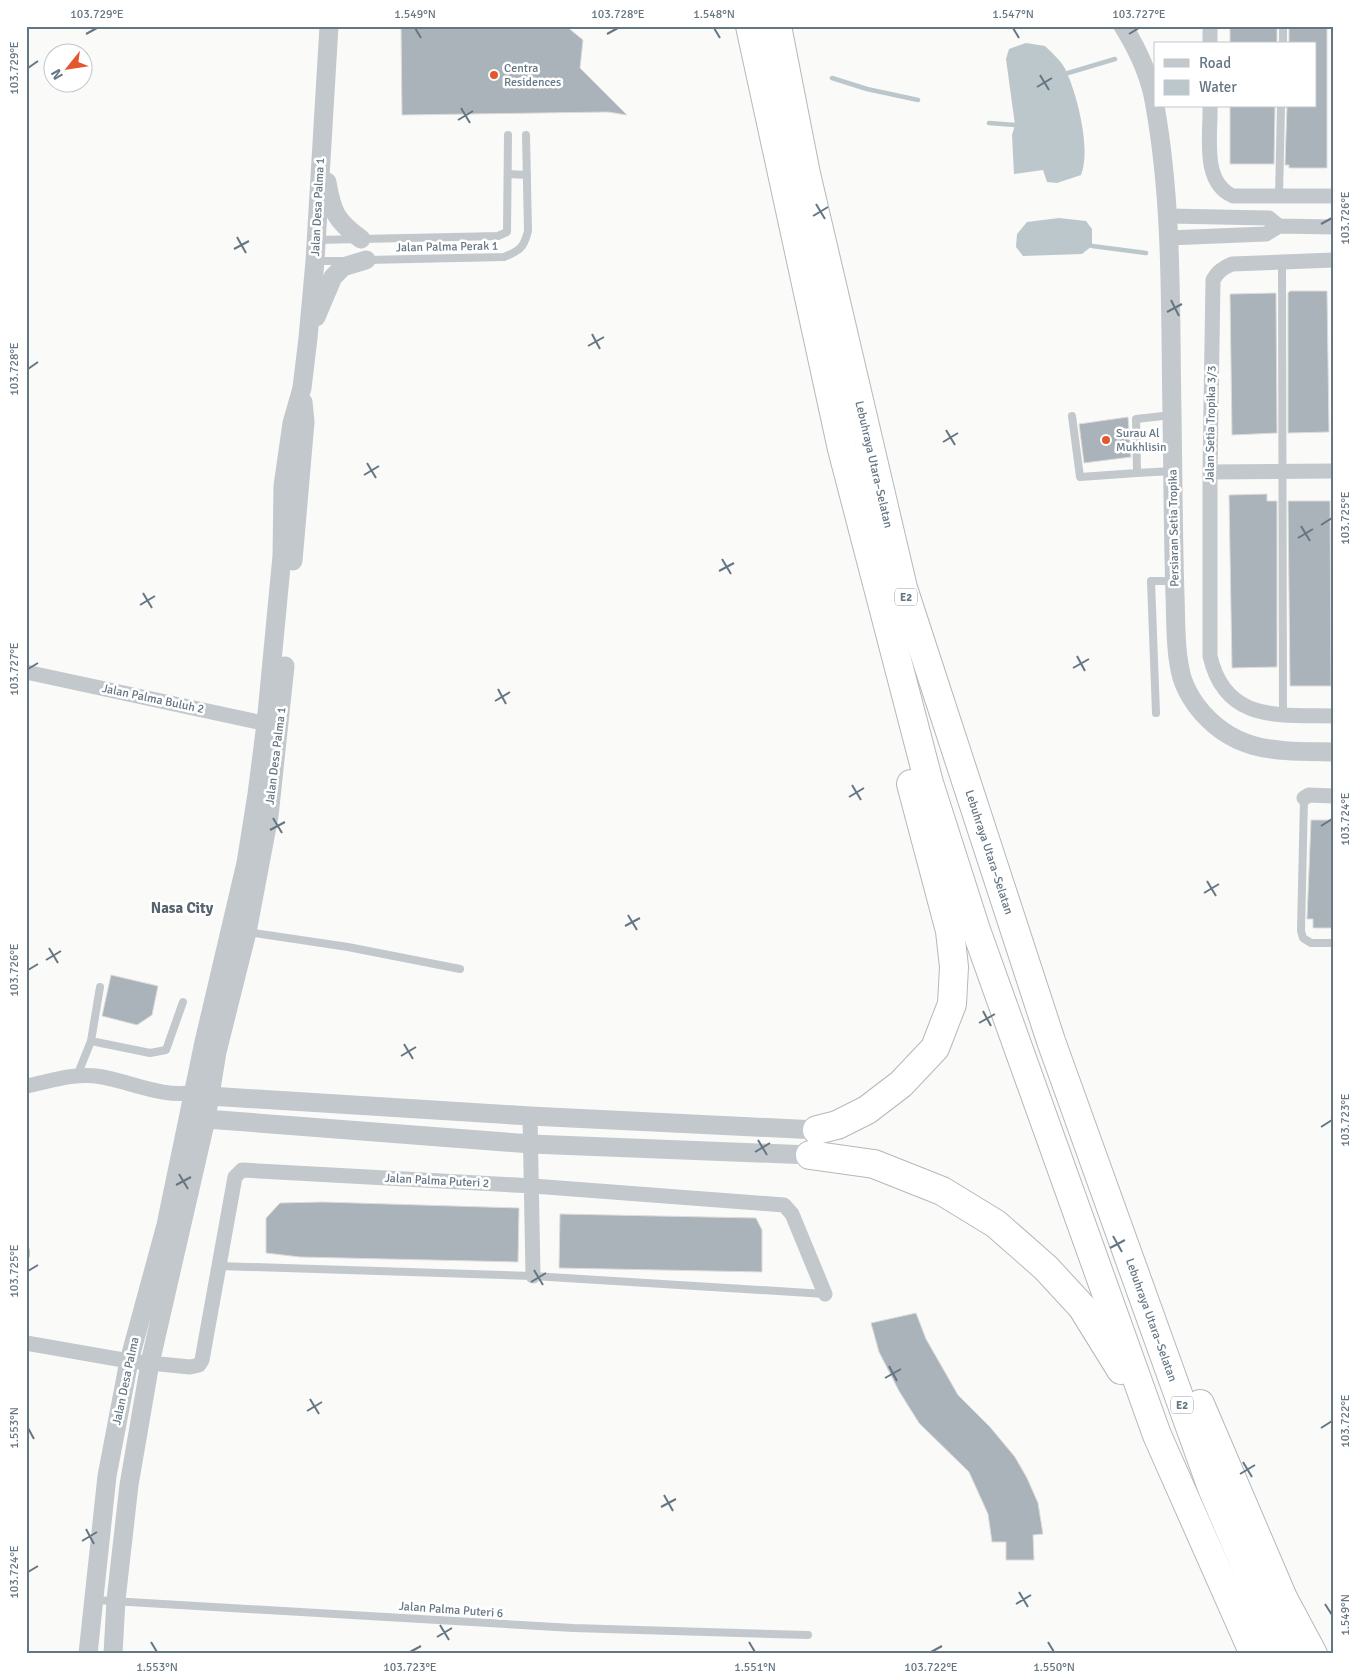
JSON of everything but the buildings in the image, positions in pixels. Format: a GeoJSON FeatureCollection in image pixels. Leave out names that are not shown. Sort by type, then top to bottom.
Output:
{"type":"FeatureCollection","features":[{"type":"Feature","properties":{"kind":"highway","name":"Lebuhraya Utara–Selatan"},"geometry":{"type":"LineString","coordinates":[[750,26],[842,450],[929,783],[976,930],[1157,1435],[1254,1654]]}},
{"type":"Feature","properties":{"kind":"highway","name":"Lebuhraya Utara–Selatan"},"geometry":{"type":"LineString","coordinates":[[777,26],[806,174],[903,588],[1051,1042],[1212,1488],[1284,1654]]}},
{"type":"Feature","properties":{"kind":"highway"},"geometry":{"type":"LineString","coordinates":[[813,1143],[837,1125],[867,1110],[901,1084],[935,1048],[952,1004],[953,994],[954,967],[950,931],[849,547],[842,504],[842,450]]}},
{"type":"Feature","properties":{"kind":"highway"},"geometry":{"type":"LineString","coordinates":[[813,1143],[874,1164],[942,1191],[996,1224],[1046,1268],[1082,1307],[1114,1358],[1157,1435]]}},
{"type":"Feature","properties":{"kind":"highway"},"geometry":{"type":"LineString","coordinates":[[1092,1152],[1283,1598],[1313,1654]]}},
{"type":"Feature","properties":{"kind":"street","name":"Jalan Desa Palma 1"},"geometry":{"type":"LineString","coordinates":[[195,1095],[217,1052],[247,932],[269,816],[273,725],[305,422],[302,388],[315,261],[329,26]]}},
{"type":"Feature","properties":{"kind":"street","name":"Persiaran Setia Tropika"},"geometry":{"type":"LineString","coordinates":[[1123,26],[1131,39],[1152,90],[1154,101]]}},
{"type":"Feature","properties":{"kind":"street"},"geometry":{"type":"LineString","coordinates":[[1210,26],[1210,42]]}},
{"type":"Feature","properties":{"kind":"street","name":"Persiaran Setia Tropika"},"geometry":{"type":"LineString","coordinates":[[1155,108],[1161,138],[1168,216],[1175,581],[1178,655],[1183,680],[1195,704],[1208,719],[1223,733],[1242,743],[1263,750],[1333,752]]}},
{"type":"Feature","properties":{"kind":"street"},"geometry":{"type":"LineString","coordinates":[[1210,108],[1211,166],[1215,181],[1220,189],[1233,196],[1333,196]]}},
{"type":"Feature","properties":{"kind":"street"},"geometry":{"type":"LineString","coordinates":[[322,147],[332,208],[346,228],[361,239]]}},
{"type":"Feature","properties":{"kind":"street"},"geometry":{"type":"LineString","coordinates":[[1168,216],[1269,218],[1279,226]]}},
{"type":"Feature","properties":{"kind":"street"},"geometry":{"type":"LineString","coordinates":[[1222,217],[1223,236]]}},
{"type":"Feature","properties":{"kind":"street"},"geometry":{"type":"LineString","coordinates":[[1168,238],[1266,234],[1279,226],[1333,227]]}},
{"type":"Feature","properties":{"kind":"street"},"geometry":{"type":"LineString","coordinates":[[308,338],[333,277],[343,268],[366,260]]}},
{"type":"Feature","properties":{"kind":"street","name":"Jalan Setia Tropika 3/3"},"geometry":{"type":"LineString","coordinates":[[1283,715],[1242,706],[1224,691],[1213,668],[1210,656],[1213,280],[1223,268],[1232,264],[1333,260]]}},
{"type":"Feature","properties":{"kind":"street"},"geometry":{"type":"LineString","coordinates":[[1210,472],[1333,471]]}},
{"type":"Feature","properties":{"kind":"street","name":"Jalan Palma Buluh 2"},"geometry":{"type":"LineString","coordinates":[[26,672],[273,725]]}},
{"type":"Feature","properties":{"kind":"street"},"geometry":{"type":"LineString","coordinates":[[1283,715],[1333,716]]}},
{"type":"Feature","properties":{"kind":"street","name":"Jalan Desa Palma 1"},"geometry":{"type":"LineString","coordinates":[[198,1116],[195,1095],[246,863],[273,725]]}},
{"type":"Feature","properties":{"kind":"street"},"geometry":{"type":"LineString","coordinates":[[1304,798],[1309,795],[1333,796]]}},
{"type":"Feature","properties":{"kind":"street"},"geometry":{"type":"LineString","coordinates":[[26,1086],[77,1076],[95,1076],[195,1095],[530,1116],[813,1143]]}},
{"type":"Feature","properties":{"kind":"street"},"geometry":{"type":"LineString","coordinates":[[195,1095],[198,1116],[531,1144],[813,1143]]}},
{"type":"Feature","properties":{"kind":"street","name":"Jalan Desa Palma"},"geometry":{"type":"LineString","coordinates":[[88,1654],[107,1476],[129,1361],[198,1116]]}},
{"type":"Feature","properties":{"kind":"street","name":"Jalan Desa Palma"},"geometry":{"type":"LineString","coordinates":[[112,1654],[129,1485],[150,1363],[198,1116]]}},
{"type":"Feature","properties":{"kind":"street"},"geometry":{"type":"LineString","coordinates":[[530,1116],[533,1186],[533,1276]]}},
{"type":"Feature","properties":{"kind":"street","name":"Jalan Palma Puteri 2"},"geometry":{"type":"LineString","coordinates":[[150,1363],[190,1367],[199,1365],[202,1360],[235,1177],[242,1170],[533,1186],[784,1205],[792,1214],[825,1294]]}},
{"type":"Feature","properties":{"kind":"street"},"geometry":{"type":"LineString","coordinates":[[26,1343],[150,1363]]}},
{"type":"Feature","properties":{"kind":"lane"},"geometry":{"type":"LineString","coordinates":[[1283,26],[1283,42]]}},
{"type":"Feature","properties":{"kind":"lane"},"geometry":{"type":"LineString","coordinates":[[1280,196],[1281,108]]}},
{"type":"Feature","properties":{"kind":"lane","name":"Jalan Palma Perak 1"},"geometry":{"type":"LineString","coordinates":[[316,240],[498,236],[507,232],[508,134]]}},
{"type":"Feature","properties":{"kind":"lane","name":"Jalan Palma Perak 1"},"geometry":{"type":"LineString","coordinates":[[315,261],[504,257],[518,252],[525,246],[528,231],[526,135]]}},
{"type":"Feature","properties":{"kind":"lane"},"geometry":{"type":"LineString","coordinates":[[508,174],[527,175]]}},
{"type":"Feature","properties":{"kind":"lane"},"geometry":{"type":"LineString","coordinates":[[1282,263],[1283,715]]}},
{"type":"Feature","properties":{"kind":"lane"},"geometry":{"type":"LineString","coordinates":[[1137,473],[1136,419],[1172,415]]}},
{"type":"Feature","properties":{"kind":"lane"},"geometry":{"type":"LineString","coordinates":[[1072,416],[1080,477],[1173,471]]}},
{"type":"Feature","properties":{"kind":"lane"},"geometry":{"type":"LineString","coordinates":[[1156,713],[1152,581],[1175,581]]}},
{"type":"Feature","properties":{"kind":"lane"},"geometry":{"type":"LineString","coordinates":[[1304,798],[1302,938],[1311,943],[1333,943]]}},
{"type":"Feature","properties":{"kind":"lane"},"geometry":{"type":"LineString","coordinates":[[247,932],[348,947],[460,968]]}},
{"type":"Feature","properties":{"kind":"lane"},"geometry":{"type":"LineString","coordinates":[[77,1076],[90,1041],[100,987]]}},
{"type":"Feature","properties":{"kind":"lane"},"geometry":{"type":"LineString","coordinates":[[90,1041],[150,1053],[166,1050],[183,1002]]}},
{"type":"Feature","properties":{"kind":"lane"},"geometry":{"type":"LineString","coordinates":[[220,1266],[533,1276],[825,1294]]}},
{"type":"Feature","properties":{"kind":"lane","name":"Jalan Palma Puteri 6"},"geometry":{"type":"LineString","coordinates":[[93,1600],[573,1628],[808,1635]]}},
{"type":"Feature","properties":{"kind":"water"},"geometry":{"type":"Polygon","coordinates":[[[1026,43],[1045,46],[1060,62],[1071,84],[1079,110],[1085,152],[1081,175],[1057,183],[1047,182],[1043,170],[1014,174],[1012,135],[1015,125],[1006,59],[1009,49],[1026,43]]]}},
{"type":"Feature","properties":{"kind":"water"},"geometry":{"type":"Polygon","coordinates":[[[1059,218],[1086,221],[1092,229],[1092,246],[1082,254],[1023,256],[1016,247],[1017,234],[1027,222],[1059,218]]]}},
{"type":"Feature","properties":{"kind":"waterway"},"geometry":{"type":"LineString","coordinates":[[1068,73],[1115,59]]}},
{"type":"Feature","properties":{"kind":"waterway"},"geometry":{"type":"LineString","coordinates":[[832,78],[867,89],[918,100]]}},
{"type":"Feature","properties":{"kind":"waterway"},"geometry":{"type":"LineString","coordinates":[[989,123],[1015,125]]}},
{"type":"Feature","properties":{"kind":"waterway"},"geometry":{"type":"LineString","coordinates":[[1092,246],[1146,253]]}},
{"type":"Feature","properties":{"kind":"place","name":"Centra Residences"},"geometry":{"type":"Point","coordinates":[494,75]}},
{"type":"Feature","properties":{"kind":"place","name":"Surau Al Mukhlisin"},"geometry":{"type":"Point","coordinates":[1106,440]}},
{"type":"Feature","properties":{"kind":"district","name":"Nasa City"},"geometry":{"type":"Point","coordinates":[182,908]}}]}
